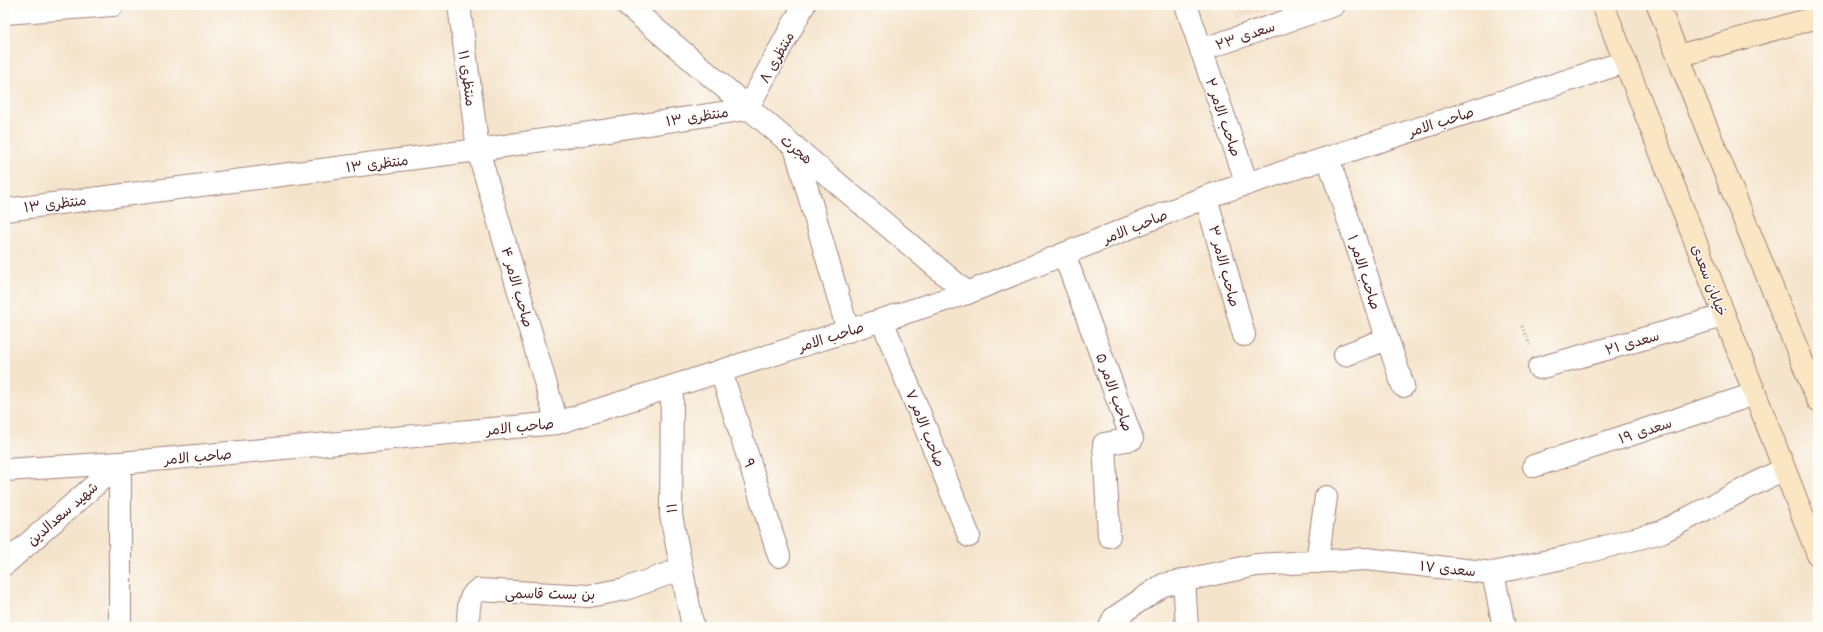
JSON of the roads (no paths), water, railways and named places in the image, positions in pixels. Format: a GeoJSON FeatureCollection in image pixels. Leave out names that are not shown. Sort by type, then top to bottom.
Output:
{"type":"FeatureCollection","features":[{"type":"Feature","properties":{"kind":"main road","name":"خیابان سعدی"},"geometry":{"type":"LineString","coordinates":[[1603,5],[1818,555]]}},
{"type":"Feature","properties":{"kind":"main road"},"geometry":{"type":"LineString","coordinates":[[1658,5],[1818,400]]}},
{"type":"Feature","properties":{"kind":"main road"},"geometry":{"type":"LineString","coordinates":[[1678,56],[1818,17]]}},
{"type":"Feature","properties":{"kind":"street"},"geometry":{"type":"LineString","coordinates":[[5,13],[113,5]]}},
{"type":"Feature","properties":{"kind":"street","name":"منتظری ۱۱"},"geometry":{"type":"LineString","coordinates":[[459,5],[478,150]]}},
{"type":"Feature","properties":{"kind":"street","name":"هجرت"},"geometry":{"type":"LineString","coordinates":[[626,5],[967,293]]}},
{"type":"Feature","properties":{"kind":"street","name":"منتظری ۸"},"geometry":{"type":"LineString","coordinates":[[748,109],[804,5]]}},
{"type":"Feature","properties":{"kind":"street"},"geometry":{"type":"LineString","coordinates":[[1186,5],[1202,50]]}},
{"type":"Feature","properties":{"kind":"street","name":"سعدی ۲۳"},"geometry":{"type":"LineString","coordinates":[[1202,50],[1334,5]]}},
{"type":"Feature","properties":{"kind":"street","name":"صاحب الامر ۲"},"geometry":{"type":"LineString","coordinates":[[1202,50],[1247,184]]}},
{"type":"Feature","properties":{"kind":"street","name":"صاحب الامر"},"geometry":{"type":"LineString","coordinates":[[5,470],[120,463],[558,423],[967,293],[1206,197],[1625,62]]}},
{"type":"Feature","properties":{"kind":"street","name":"منتظری ۱۳"},"geometry":{"type":"LineString","coordinates":[[5,210],[478,150],[748,109]]}},
{"type":"Feature","properties":{"kind":"street"},"geometry":{"type":"LineString","coordinates":[[795,147],[848,331]]}},
{"type":"Feature","properties":{"kind":"street","name":"صاحب الامر ۴"},"geometry":{"type":"LineString","coordinates":[[478,150],[558,423]]}},
{"type":"Feature","properties":{"kind":"street","name":"صاحب الامر ۱"},"geometry":{"type":"LineString","coordinates":[[1328,158],[1402,386]]}},
{"type":"Feature","properties":{"kind":"street","name":"صاحب الامر ۳"},"geometry":{"type":"LineString","coordinates":[[1206,197],[1244,335]]}},
{"type":"Feature","properties":{"kind":"street","name":"صاحب الامر ۵"},"geometry":{"type":"LineString","coordinates":[[1064,254],[1132,439],[1104,444],[1109,536]]}},
{"type":"Feature","properties":{"kind":"street","name":"سعدی ۲۱"},"geometry":{"type":"LineString","coordinates":[[1539,368],[1724,316]]}},
{"type":"Feature","properties":{"kind":"street","name":"صاحب الامر ۷"},"geometry":{"type":"LineString","coordinates":[[882,320],[969,536]]}},
{"type":"Feature","properties":{"kind":"street"},"geometry":{"type":"LineString","coordinates":[[1345,355],[1387,339]]}},
{"type":"Feature","properties":{"kind":"street","name":"۹"},"geometry":{"type":"LineString","coordinates":[[721,371],[779,556]]}},
{"type":"Feature","properties":{"kind":"street","name":"۱۱"},"geometry":{"type":"LineString","coordinates":[[672,387],[671,515],[693,627]]}},
{"type":"Feature","properties":{"kind":"street","name":"سعدی ۱۹"},"geometry":{"type":"LineString","coordinates":[[1534,466],[1755,394]]}},
{"type":"Feature","properties":{"kind":"street"},"geometry":{"type":"LineString","coordinates":[[120,463],[120,627]]}},
{"type":"Feature","properties":{"kind":"street","name":"شهید سعدالدین"},"geometry":{"type":"LineString","coordinates":[[5,564],[120,463]]}},
{"type":"Feature","properties":{"kind":"street","name":"سعدی ۱۷"},"geometry":{"type":"LineString","coordinates":[[1110,627],[1114,618],[1163,585],[1256,565],[1366,559],[1493,573],[1567,557],[1661,532],[1784,469]]}},
{"type":"Feature","properties":{"kind":"street"},"geometry":{"type":"LineString","coordinates":[[1317,562],[1326,497]]}},
{"type":"Feature","properties":{"kind":"street","name":"بن بست قاسمی"},"geometry":{"type":"LineString","coordinates":[[468,627],[470,598],[474,592],[479,590],[589,596],[625,589],[682,569]]}},
{"type":"Feature","properties":{"kind":"street"},"geometry":{"type":"LineString","coordinates":[[1493,573],[1504,627]]}},
{"type":"Feature","properties":{"kind":"street"},"geometry":{"type":"LineString","coordinates":[[1184,580],[1187,627]]}}]}
